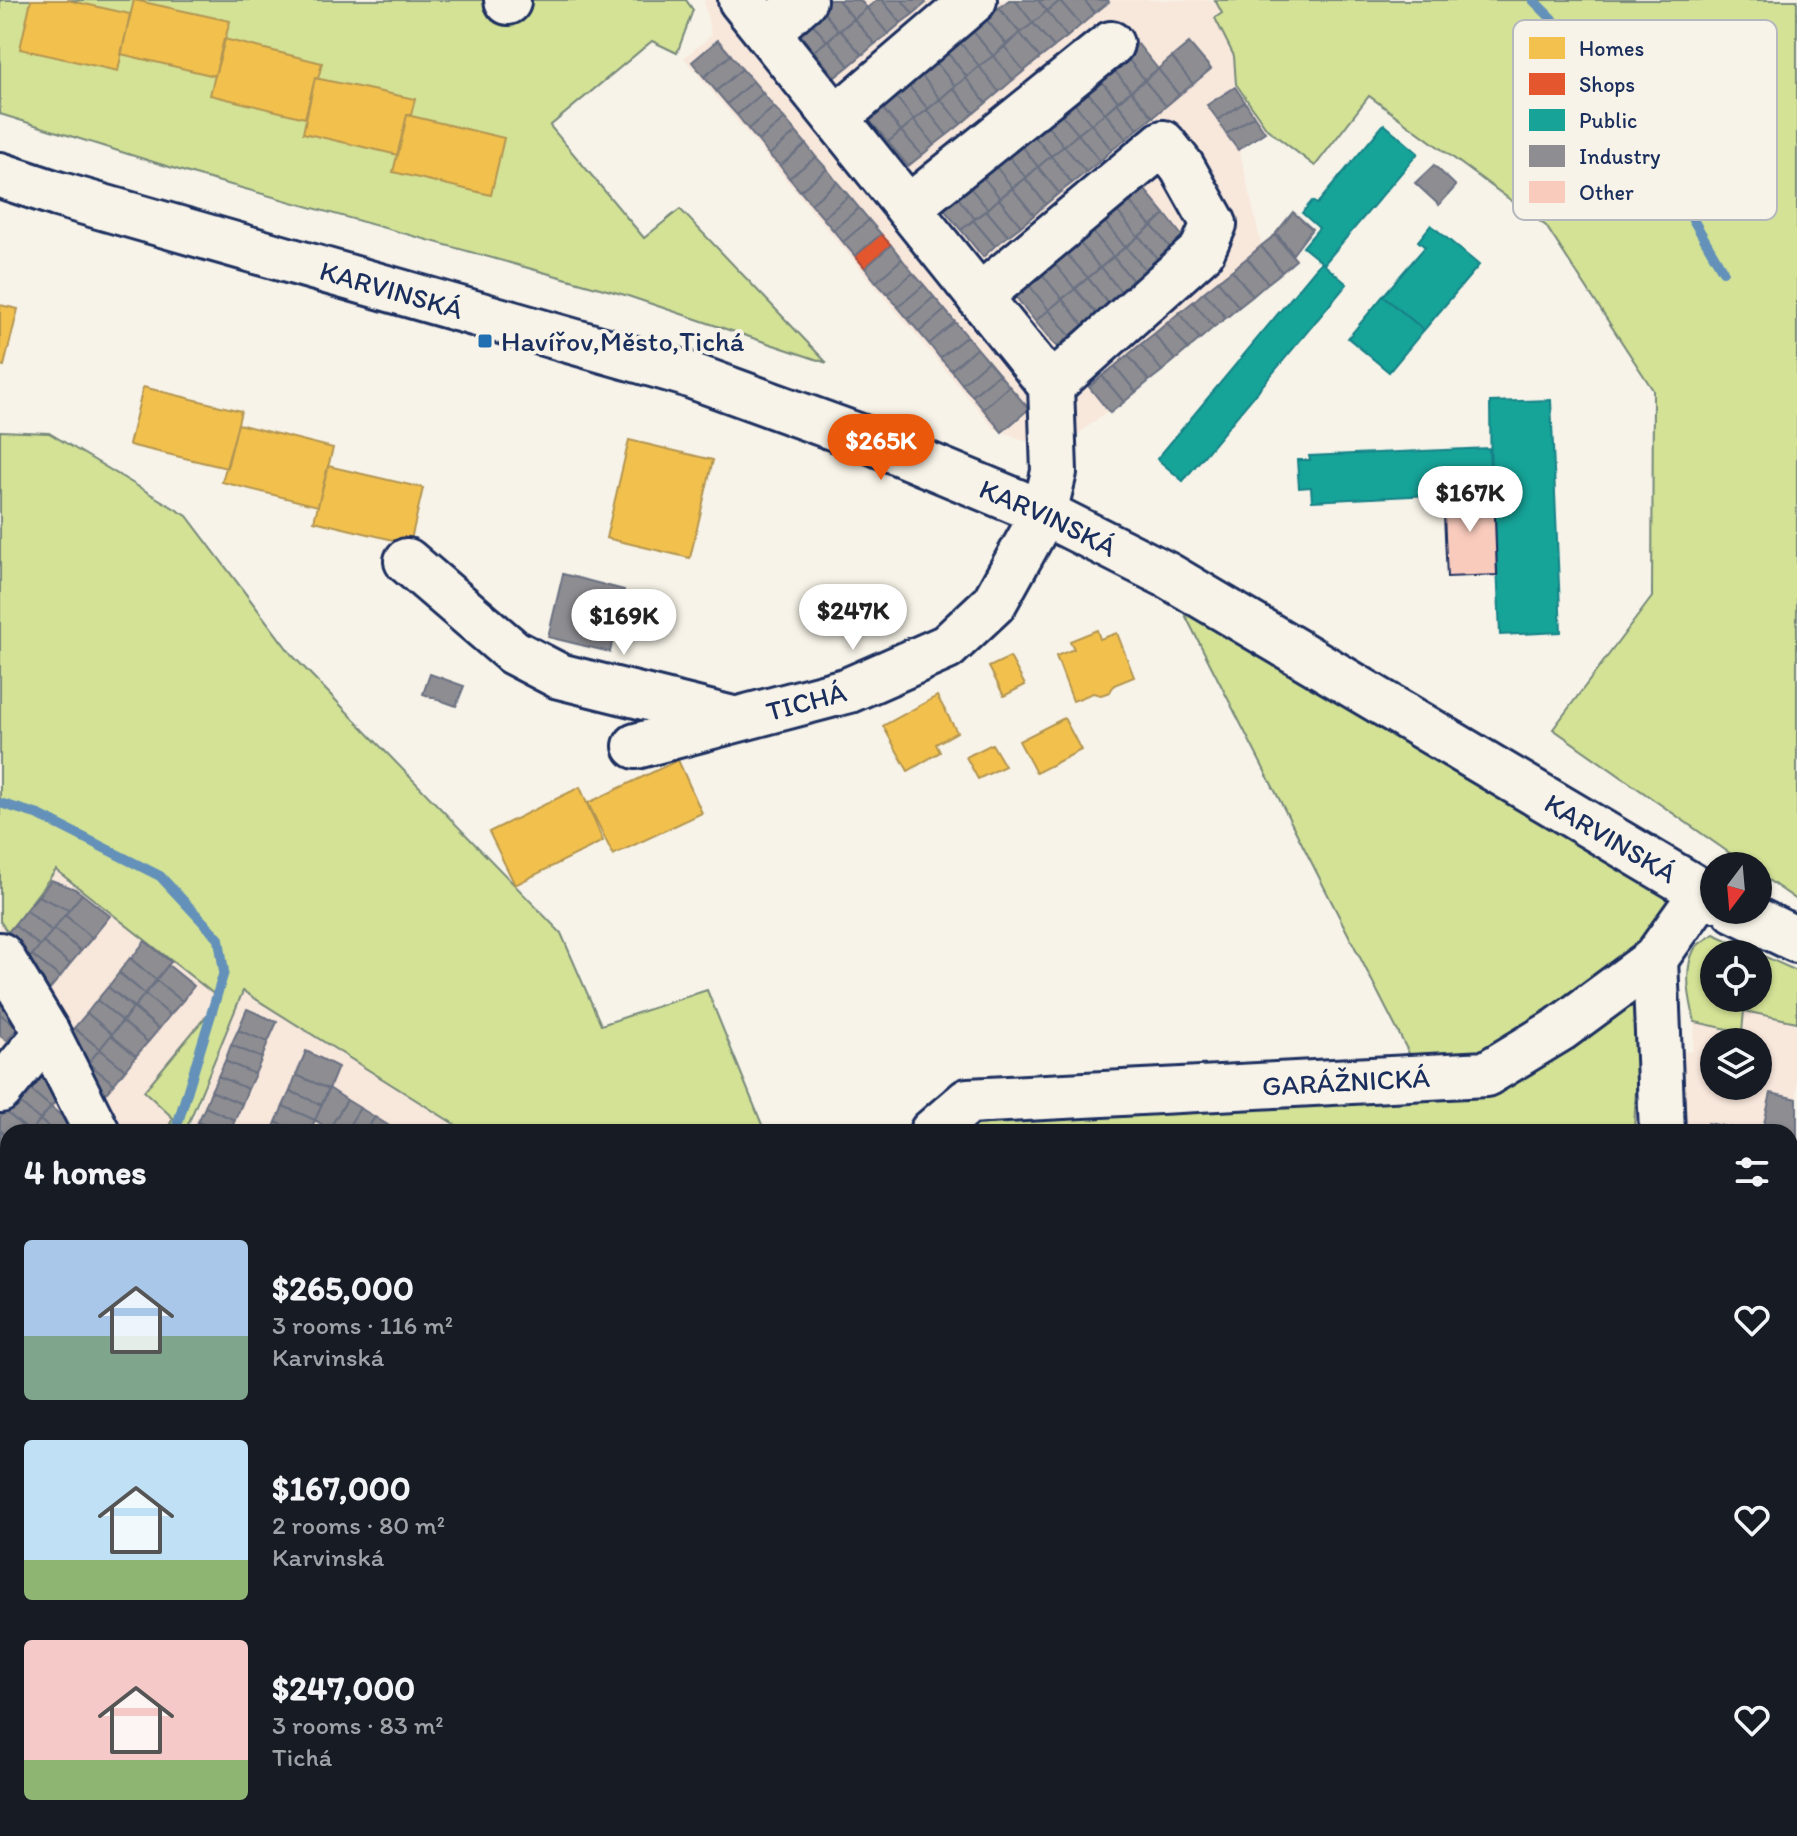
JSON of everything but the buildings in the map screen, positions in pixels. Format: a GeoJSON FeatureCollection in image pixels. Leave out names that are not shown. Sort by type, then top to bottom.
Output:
{"type":"FeatureCollection","features":[{"type":"Feature","properties":{"kind":"street"},"geometry":{"type":"LineString","coordinates":[[804,0],[754,16],[979,297],[1051,386],[1202,251],[1214,224],[1163,143],[979,297]]}},
{"type":"Feature","properties":{"kind":"street"},"geometry":{"type":"LineString","coordinates":[[836,118],[974,0]]}},
{"type":"Feature","properties":{"kind":"street"},"geometry":{"type":"LineString","coordinates":[[908,208],[1111,44]]}},
{"type":"Feature","properties":{"kind":"street","name":"KARVINSKÁ"},"geometry":{"type":"LineString","coordinates":[[0,175],[684,373],[871,441],[1044,513],[1180,583],[1700,891]]}},
{"type":"Feature","properties":{"kind":"street","name":"TICHÁ"},"geometry":{"type":"LineString","coordinates":[[636,746],[849,690],[947,647],[994,603],[1044,513],[1054,472],[1051,386]]}},
{"type":"Feature","properties":{"kind":"street"},"geometry":{"type":"LineString","coordinates":[[407,561],[513,652],[559,676],[740,720]]}},
{"type":"Feature","properties":{"kind":"street","name":"GARÁŽNICKÁ"},"geometry":{"type":"LineString","coordinates":[[941,1124],[968,1101],[1486,1074],[1560,1029],[1655,959],[1700,917]]}},
{"type":"Feature","properties":{"kind":"street","name":"KARVINSKÁ"},"geometry":{"type":"LineString","coordinates":[[1764,924],[1797,940]]}},
{"type":"Feature","properties":{"kind":"street"},"geometry":{"type":"LineString","coordinates":[[0,955],[47,1033],[93,1124]]}},
{"type":"Feature","properties":{"kind":"street"},"geometry":{"type":"LineString","coordinates":[[1655,959],[1662,1124]]}},
{"type":"Feature","properties":{"kind":"street"},"geometry":{"type":"LineString","coordinates":[[0,1090],[47,1033]]}},
{"type":"Feature","properties":{"kind":"shaded area"},"geometry":{"type":"Polygon","coordinates":[[[704,0],[1215,0],[1222,13],[1215,19],[1234,56],[1236,84],[1267,129],[1239,148],[1261,244],[1276,233],[1298,259],[1062,447],[1049,451],[994,428],[684,58],[711,36],[704,0]]]}},
{"type":"Feature","properties":{"kind":"shaded area"},"geometry":{"type":"Polygon","coordinates":[[[56,869],[220,999],[144,1091],[173,1118],[170,1124],[0,1124],[0,921],[9,933],[56,869]]]}},
{"type":"Feature","properties":{"kind":"shaded area"},"geometry":{"type":"Polygon","coordinates":[[[1714,934],[1727,940],[1705,940],[1714,934]]]}},
{"type":"Feature","properties":{"kind":"shaded area"},"geometry":{"type":"Polygon","coordinates":[[[1772,960],[1797,971],[1797,1124],[1634,1124],[1637,1047],[1692,1052],[1700,978],[1700,1012],[1772,1012],[1772,960]]]}},
{"type":"Feature","properties":{"kind":"shaded area"},"geometry":{"type":"Polygon","coordinates":[[[242,991],[454,1124],[191,1124],[242,991]]]}},
{"type":"Feature","properties":{"kind":"green space"},"geometry":{"type":"Polygon","coordinates":[[[0,0],[686,0],[693,10],[677,53],[652,41],[550,126],[644,238],[680,209],[827,363],[625,295],[195,175],[0,114],[0,0]]]}},
{"type":"Feature","properties":{"kind":"green space"},"geometry":{"type":"Polygon","coordinates":[[[1215,0],[1797,0],[1797,900],[1772,883],[1772,852],[1728,852],[1553,729],[1652,597],[1653,390],[1546,226],[1538,220],[1777,220],[1777,20],[1513,20],[1513,202],[1369,96],[1315,166],[1267,129],[1236,84],[1234,56],[1215,18],[1222,13],[1215,0]]]}},
{"type":"Feature","properties":{"kind":"green space"},"geometry":{"type":"Polygon","coordinates":[[[0,431],[49,433],[187,516],[292,655],[561,933],[601,1025],[707,990],[762,1124],[454,1124],[243,991],[188,1124],[170,1124],[173,1118],[144,1091],[220,999],[56,870],[8,933],[0,921],[0,431]]]}},
{"type":"Feature","properties":{"kind":"green space"},"geometry":{"type":"Polygon","coordinates":[[[1179,603],[1682,895],[1650,944],[1484,1059],[1416,1067],[1179,603]]]}},
{"type":"Feature","properties":{"kind":"green space"},"geometry":{"type":"Polygon","coordinates":[[[1714,934],[1727,940],[1705,940],[1714,934]]]}},
{"type":"Feature","properties":{"kind":"green space"},"geometry":{"type":"Polygon","coordinates":[[[1700,943],[1700,1012],[1744,1012],[1742,1028],[1723,1028],[1695,1022],[1688,986],[1689,967],[1695,948],[1700,943]]]}},
{"type":"Feature","properties":{"kind":"green space"},"geometry":{"type":"Polygon","coordinates":[[[1772,960],[1797,971],[1797,1022],[1749,1012],[1772,1012],[1772,960]]]}},
{"type":"Feature","properties":{"kind":"green space"},"geometry":{"type":"Polygon","coordinates":[[[1640,1000],[1634,1124],[988,1124],[1135,1109],[1516,1080],[1640,1000]]]}},
{"type":"Feature","properties":{"kind":"waterway"},"geometry":{"type":"LineString","coordinates":[[1533,0],[1553,20]]}},
{"type":"Feature","properties":{"kind":"waterway"},"geometry":{"type":"LineString","coordinates":[[1693,220],[1723,271]]}},
{"type":"Feature","properties":{"kind":"waterway"},"geometry":{"type":"LineString","coordinates":[[0,803],[39,815],[160,876],[219,939],[224,972],[177,1124]]}},
{"type":"Feature","properties":{"kind":"place","name":"Havířov,Město,Tichá"},"geometry":{"type":"Point","coordinates":[485,341]}}]}
